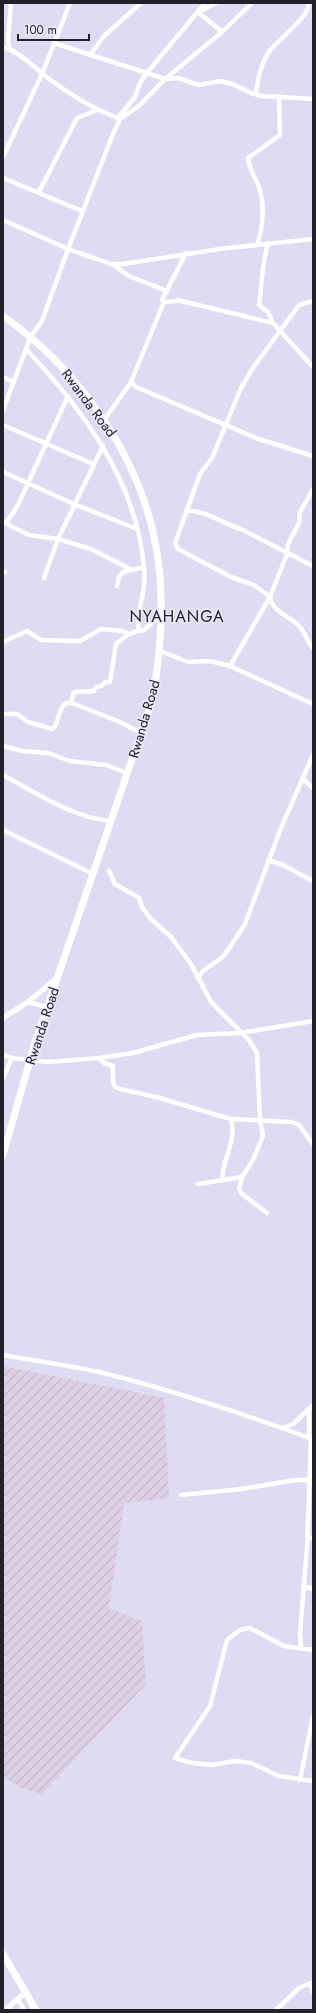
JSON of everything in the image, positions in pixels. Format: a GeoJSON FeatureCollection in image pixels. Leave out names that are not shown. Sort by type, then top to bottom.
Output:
{"type":"FeatureCollection","features":[{"type":"Feature","properties":{"kind":"highway","name":"Rwanda Road"},"geometry":{"type":"LineString","coordinates":[[3,316],[31,336],[75,381],[104,420],[122,449],[147,507],[158,558],[162,612],[160,652],[152,701],[30,1060],[3,1155]]}},
{"type":"Feature","properties":{"kind":"highway"},"geometry":{"type":"LineString","coordinates":[[3,1954],[36,2010]]}},
{"type":"Feature","properties":{"kind":"street"},"geometry":{"type":"LineString","coordinates":[[10,49],[8,41],[11,3]]}},
{"type":"Feature","properties":{"kind":"street"},"geometry":{"type":"LineString","coordinates":[[3,157],[42,74],[70,3]]}},
{"type":"Feature","properties":{"kind":"street"},"geometry":{"type":"LineString","coordinates":[[90,55],[104,36],[141,3]]}},
{"type":"Feature","properties":{"kind":"street"},"geometry":{"type":"LineString","coordinates":[[3,410],[31,336],[42,321],[82,211],[119,119],[135,97],[140,83],[146,74],[205,3]]}},
{"type":"Feature","properties":{"kind":"street"},"geometry":{"type":"LineString","coordinates":[[198,12],[216,3]]}},
{"type":"Feature","properties":{"kind":"street"},"geometry":{"type":"LineString","coordinates":[[119,119],[140,105],[165,78],[222,32],[252,3]]}},
{"type":"Feature","properties":{"kind":"street"},"geometry":{"type":"LineString","coordinates":[[256,94],[259,71],[269,52],[290,32],[308,8],[308,3]]}},
{"type":"Feature","properties":{"kind":"street"},"geometry":{"type":"LineString","coordinates":[[198,12],[222,32]]}},
{"type":"Feature","properties":{"kind":"street"},"geometry":{"type":"LineString","coordinates":[[54,43],[146,74],[165,78],[178,78],[199,85],[221,81],[256,94],[313,99]]}},
{"type":"Feature","properties":{"kind":"street"},"geometry":{"type":"LineString","coordinates":[[3,47],[10,49],[33,65],[42,74],[97,110],[119,119]]}},
{"type":"Feature","properties":{"kind":"street"},"geometry":{"type":"LineString","coordinates":[[257,245],[263,223],[260,192],[250,168],[248,158],[280,136],[279,96]]}},
{"type":"Feature","properties":{"kind":"street"},"geometry":{"type":"LineString","coordinates":[[39,192],[77,118],[97,110]]}},
{"type":"Feature","properties":{"kind":"street"},"geometry":{"type":"LineString","coordinates":[[3,178],[82,211]]}},
{"type":"Feature","properties":{"kind":"street"},"geometry":{"type":"LineString","coordinates":[[3,220],[68,248],[111,264],[129,276],[167,291]]}},
{"type":"Feature","properties":{"kind":"street"},"geometry":{"type":"LineString","coordinates":[[111,264],[123,264],[186,253],[313,239]]}},
{"type":"Feature","properties":{"kind":"street"},"geometry":{"type":"LineString","coordinates":[[268,244],[263,258],[263,275],[259,304],[268,312],[280,332],[293,344],[294,348],[299,350],[313,367]]}},
{"type":"Feature","properties":{"kind":"street"},"geometry":{"type":"LineString","coordinates":[[104,420],[131,382],[164,302],[162,300],[186,253]]}},
{"type":"Feature","properties":{"kind":"street"},"geometry":{"type":"LineString","coordinates":[[164,302],[177,300],[274,322]]}},
{"type":"Feature","properties":{"kind":"street"},"geometry":{"type":"LineString","coordinates":[[313,301],[299,305],[241,388],[212,458],[200,474],[176,542],[178,549],[231,577],[254,584],[270,598],[271,604],[275,608],[298,624],[313,648]]}},
{"type":"Feature","properties":{"kind":"street"},"geometry":{"type":"LineString","coordinates":[[26,349],[68,396],[103,446],[121,480],[137,529],[144,567],[138,630]]}},
{"type":"Feature","properties":{"kind":"street"},"geometry":{"type":"LineString","coordinates":[[3,377],[14,382]]}},
{"type":"Feature","properties":{"kind":"street"},"geometry":{"type":"LineString","coordinates":[[131,382],[136,387],[256,438],[313,456]]}},
{"type":"Feature","properties":{"kind":"street"},"geometry":{"type":"LineString","coordinates":[[68,396],[45,443],[28,483],[14,511],[5,523],[29,535],[58,539],[91,549],[130,569]]}},
{"type":"Feature","properties":{"kind":"street"},"geometry":{"type":"LineString","coordinates":[[3,425],[93,464]]}},
{"type":"Feature","properties":{"kind":"street"},"geometry":{"type":"LineString","coordinates":[[44,578],[58,539],[103,446]]}},
{"type":"Feature","properties":{"kind":"street"},"geometry":{"type":"LineString","coordinates":[[3,472],[74,504],[137,529]]}},
{"type":"Feature","properties":{"kind":"street"},"geometry":{"type":"LineString","coordinates":[[230,666],[270,598],[287,554],[289,542],[299,523],[300,512],[313,489]]}},
{"type":"Feature","properties":{"kind":"street"},"geometry":{"type":"LineString","coordinates":[[186,511],[197,511],[263,539],[287,554],[313,566]]}},
{"type":"Feature","properties":{"kind":"street"},"geometry":{"type":"LineString","coordinates":[[117,586],[121,573],[130,569],[144,567]]}},
{"type":"Feature","properties":{"kind":"street"},"geometry":{"type":"LineString","coordinates":[[71,702],[74,692],[94,691],[96,687],[102,686],[104,682],[110,682],[116,644],[129,634],[147,627],[162,612]]}},
{"type":"Feature","properties":{"kind":"street"},"geometry":{"type":"LineString","coordinates":[[3,642],[27,631],[41,640],[80,641],[101,629],[122,631],[129,634]]}},
{"type":"Feature","properties":{"kind":"street"},"geometry":{"type":"LineString","coordinates":[[160,652],[188,662],[210,661],[230,666],[313,704]]}},
{"type":"Feature","properties":{"kind":"street"},"geometry":{"type":"LineString","coordinates":[[3,714],[17,714],[28,722],[52,729],[56,725],[60,708],[66,703],[71,702],[120,722],[133,730],[142,732]]}},
{"type":"Feature","properties":{"kind":"street"},"geometry":{"type":"LineString","coordinates":[[3,746],[22,751],[48,753],[70,761],[106,765],[127,773]]}},
{"type":"Feature","properties":{"kind":"street"},"geometry":{"type":"LineString","coordinates":[[198,978],[202,971],[224,956],[239,934],[255,899],[268,860],[313,755]]}},
{"type":"Feature","properties":{"kind":"street"},"geometry":{"type":"LineString","coordinates":[[3,775],[77,813],[100,820],[111,821]]}},
{"type":"Feature","properties":{"kind":"street"},"geometry":{"type":"LineString","coordinates":[[302,778],[313,788]]}},
{"type":"Feature","properties":{"kind":"street"},"geometry":{"type":"LineString","coordinates":[[3,830],[93,874]]}},
{"type":"Feature","properties":{"kind":"street"},"geometry":{"type":"LineString","coordinates":[[268,860],[283,865],[311,880],[313,874]]}},
{"type":"Feature","properties":{"kind":"street"},"geometry":{"type":"LineString","coordinates":[[109,871],[115,884],[139,898],[146,913],[171,937],[191,964],[211,1002],[255,1047],[257,1053],[260,1122],[263,1131],[262,1139],[252,1162],[239,1184],[240,1191],[267,1213]]}},
{"type":"Feature","properties":{"kind":"street"},"geometry":{"type":"LineString","coordinates":[[3,1018],[28,1002],[57,978]]}},
{"type":"Feature","properties":{"kind":"street"},"geometry":{"type":"LineString","coordinates":[[28,1002],[48,1007]]}},
{"type":"Feature","properties":{"kind":"street"},"geometry":{"type":"LineString","coordinates":[[3,1055],[12,1058],[48,1062],[99,1058],[133,1053],[196,1035],[240,1033],[313,1021]]}},
{"type":"Feature","properties":{"kind":"street"},"geometry":{"type":"LineString","coordinates":[[3,1078],[12,1058]]}},
{"type":"Feature","properties":{"kind":"street"},"geometry":{"type":"LineString","coordinates":[[99,1058],[104,1063],[113,1066],[113,1082],[115,1087],[156,1097],[231,1119],[260,1122],[278,1120],[296,1124],[313,1144]]}},
{"type":"Feature","properties":{"kind":"street"},"geometry":{"type":"LineString","coordinates":[[222,1181],[224,1167],[232,1139],[233,1126],[231,1119]]}},
{"type":"Feature","properties":{"kind":"street"},"geometry":{"type":"LineString","coordinates":[[198,1184],[242,1177]]}},
{"type":"Feature","properties":{"kind":"street"},"geometry":{"type":"LineString","coordinates":[[3,1355],[97,1372],[127,1380],[214,1404],[309,1438]]}},
{"type":"Feature","properties":{"kind":"street"},"geometry":{"type":"LineString","coordinates":[[282,1428],[293,1424],[311,1407]]}},
{"type":"Feature","properties":{"kind":"street"},"geometry":{"type":"LineString","coordinates":[[300,1648],[307,1536],[311,1407]]}},
{"type":"Feature","properties":{"kind":"street"},"geometry":{"type":"LineString","coordinates":[[181,1495],[241,1490],[296,1480],[309,1480]]}},
{"type":"Feature","properties":{"kind":"street"},"geometry":{"type":"LineString","coordinates":[[307,1536],[313,1539]]}},
{"type":"Feature","properties":{"kind":"street"},"geometry":{"type":"LineString","coordinates":[[304,1586],[313,1589]]}},
{"type":"Feature","properties":{"kind":"street"},"geometry":{"type":"LineString","coordinates":[[313,1650],[284,1646],[250,1628],[245,1628],[232,1634],[225,1644],[210,1706],[175,1758],[192,1763],[212,1765],[235,1762],[251,1763],[279,1776],[313,1781]]}},
{"type":"Feature","properties":{"kind":"street"},"geometry":{"type":"LineString","coordinates":[[300,1780],[313,1716]]}},
{"type":"Feature","properties":{"kind":"street"},"geometry":{"type":"LineString","coordinates":[[276,2010],[293,1992],[302,1986],[311,1983],[313,1992]]}},
{"type":"Feature","properties":{"kind":"street"},"geometry":{"type":"LineString","coordinates":[[5,2010],[25,1992]]}},
{"type":"Feature","properties":{"kind":"street"},"geometry":{"type":"LineString","coordinates":[[18,1999],[24,2010]]}},
{"type":"Feature","properties":{"kind":"shaded area"},"geometry":{"type":"Polygon","coordinates":[[[3,1366],[164,1398],[169,1498],[124,1503],[109,1608],[142,1621],[146,1684],[42,1794],[21,1788],[3,1776],[3,1366]]]}},
{"type":"Feature","properties":{"kind":"district","name":"NYAHANGA"},"geometry":{"type":"Point","coordinates":[177,616]}}]}
